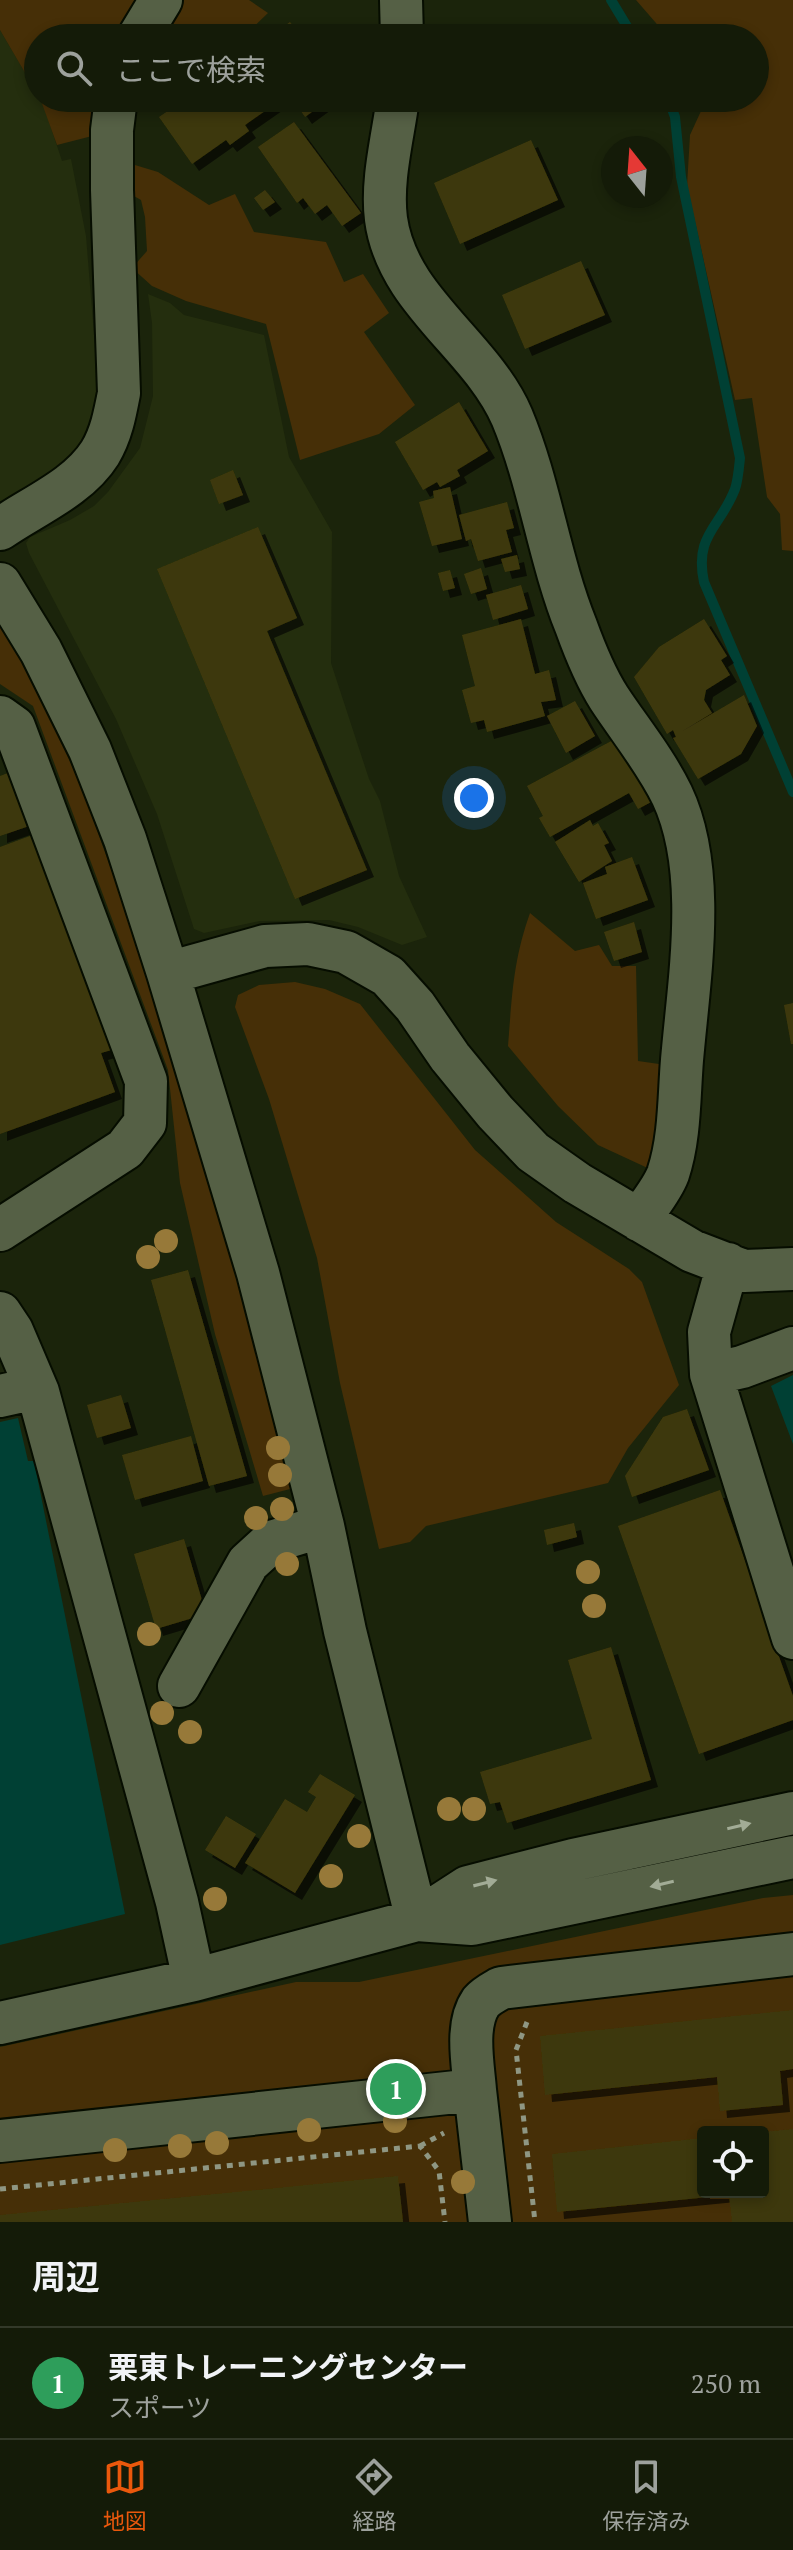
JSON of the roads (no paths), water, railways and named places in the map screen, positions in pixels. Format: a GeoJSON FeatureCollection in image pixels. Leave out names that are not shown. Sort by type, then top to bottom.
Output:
{"type":"FeatureCollection","features":[{"type":"Feature","properties":{"kind":"street"},"geometry":{"type":"LineString","coordinates":[[146,24],[161,0]]}},
{"type":"Feature","properties":{"kind":"street"},"geometry":{"type":"LineString","coordinates":[[401,0],[402,24]]}},
{"type":"Feature","properties":{"kind":"street"},"geometry":{"type":"LineString","coordinates":[[0,529],[71,484],[99,454],[112,426],[119,393],[112,190],[114,112]]}},
{"type":"Feature","properties":{"kind":"street"},"geometry":{"type":"LineString","coordinates":[[396,112],[385,191],[386,220],[393,244],[418,293],[494,385],[511,416],[572,617],[590,663],[607,696],[646,751],[673,797],[687,845],[692,878],[692,940],[676,1138],[666,1179],[639,1220]]}},
{"type":"Feature","properties":{"kind":"street"},"geometry":{"type":"LineString","coordinates":[[0,584],[41,651],[90,750],[125,839],[168,973],[258,1273],[323,1526],[417,1920]]}},
{"type":"Feature","properties":{"kind":"street"},"geometry":{"type":"LineString","coordinates":[[0,717],[14,727],[146,1081],[145,1123],[125,1149],[0,1230]]}},
{"type":"Feature","properties":{"kind":"street"},"geometry":{"type":"LineString","coordinates":[[168,973],[265,946],[308,944],[346,952],[388,976],[415,1006],[450,1057],[495,1112],[533,1152],[577,1183],[692,1251],[744,1271],[793,1269]]}},
{"type":"Feature","properties":{"kind":"street"},"geometry":{"type":"LineString","coordinates":[[728,1264],[709,1332],[711,1374],[793,1638]]}},
{"type":"Feature","properties":{"kind":"street"},"geometry":{"type":"LineString","coordinates":[[0,1313],[12,1331],[18,1392],[173,1887],[194,1980]]}},
{"type":"Feature","properties":{"kind":"street"},"geometry":{"type":"LineString","coordinates":[[711,1374],[742,1367],[793,1348]]}},
{"type":"Feature","properties":{"kind":"street"},"geometry":{"type":"LineString","coordinates":[[179,1686],[248,1563],[271,1542],[323,1526]]}},
{"type":"Feature","properties":{"kind":"street"},"geometry":{"type":"LineString","coordinates":[[0,2023],[194,1980],[417,1920],[468,1887],[573,1860],[793,1813]]}},
{"type":"Feature","properties":{"kind":"street"},"geometry":{"type":"LineString","coordinates":[[417,1920],[472,1924],[793,1857]]}},
{"type":"Feature","properties":{"kind":"street"},"geometry":{"type":"LineString","coordinates":[[490,2222],[475,2090],[473,2028],[482,2001],[501,1988],[793,1954]]}},
{"type":"Feature","properties":{"kind":"street"},"geometry":{"type":"LineString","coordinates":[[0,2141],[475,2090]]}},
{"type":"Feature","properties":{"kind":"water"},"geometry":{"type":"Polygon","coordinates":[[[793,1375],[793,1444],[771,1386],[793,1375]]]}},
{"type":"Feature","properties":{"kind":"water"},"geometry":{"type":"Polygon","coordinates":[[[18,1418],[28,1461],[34,1461],[125,1914],[0,1945],[0,1422],[18,1418]]]}},
{"type":"Feature","properties":{"kind":"waterway"},"geometry":{"type":"LineString","coordinates":[[611,0],[626,24]]}},
{"type":"Feature","properties":{"kind":"waterway"},"geometry":{"type":"LineString","coordinates":[[673,112],[681,177],[740,458],[735,489],[705,542],[704,582],[793,792]]}},
{"type":"Feature","properties":{"kind":"place","name":"栗東トレーニングセンター"},"geometry":{"type":"Point","coordinates":[396,2089]}}]}
